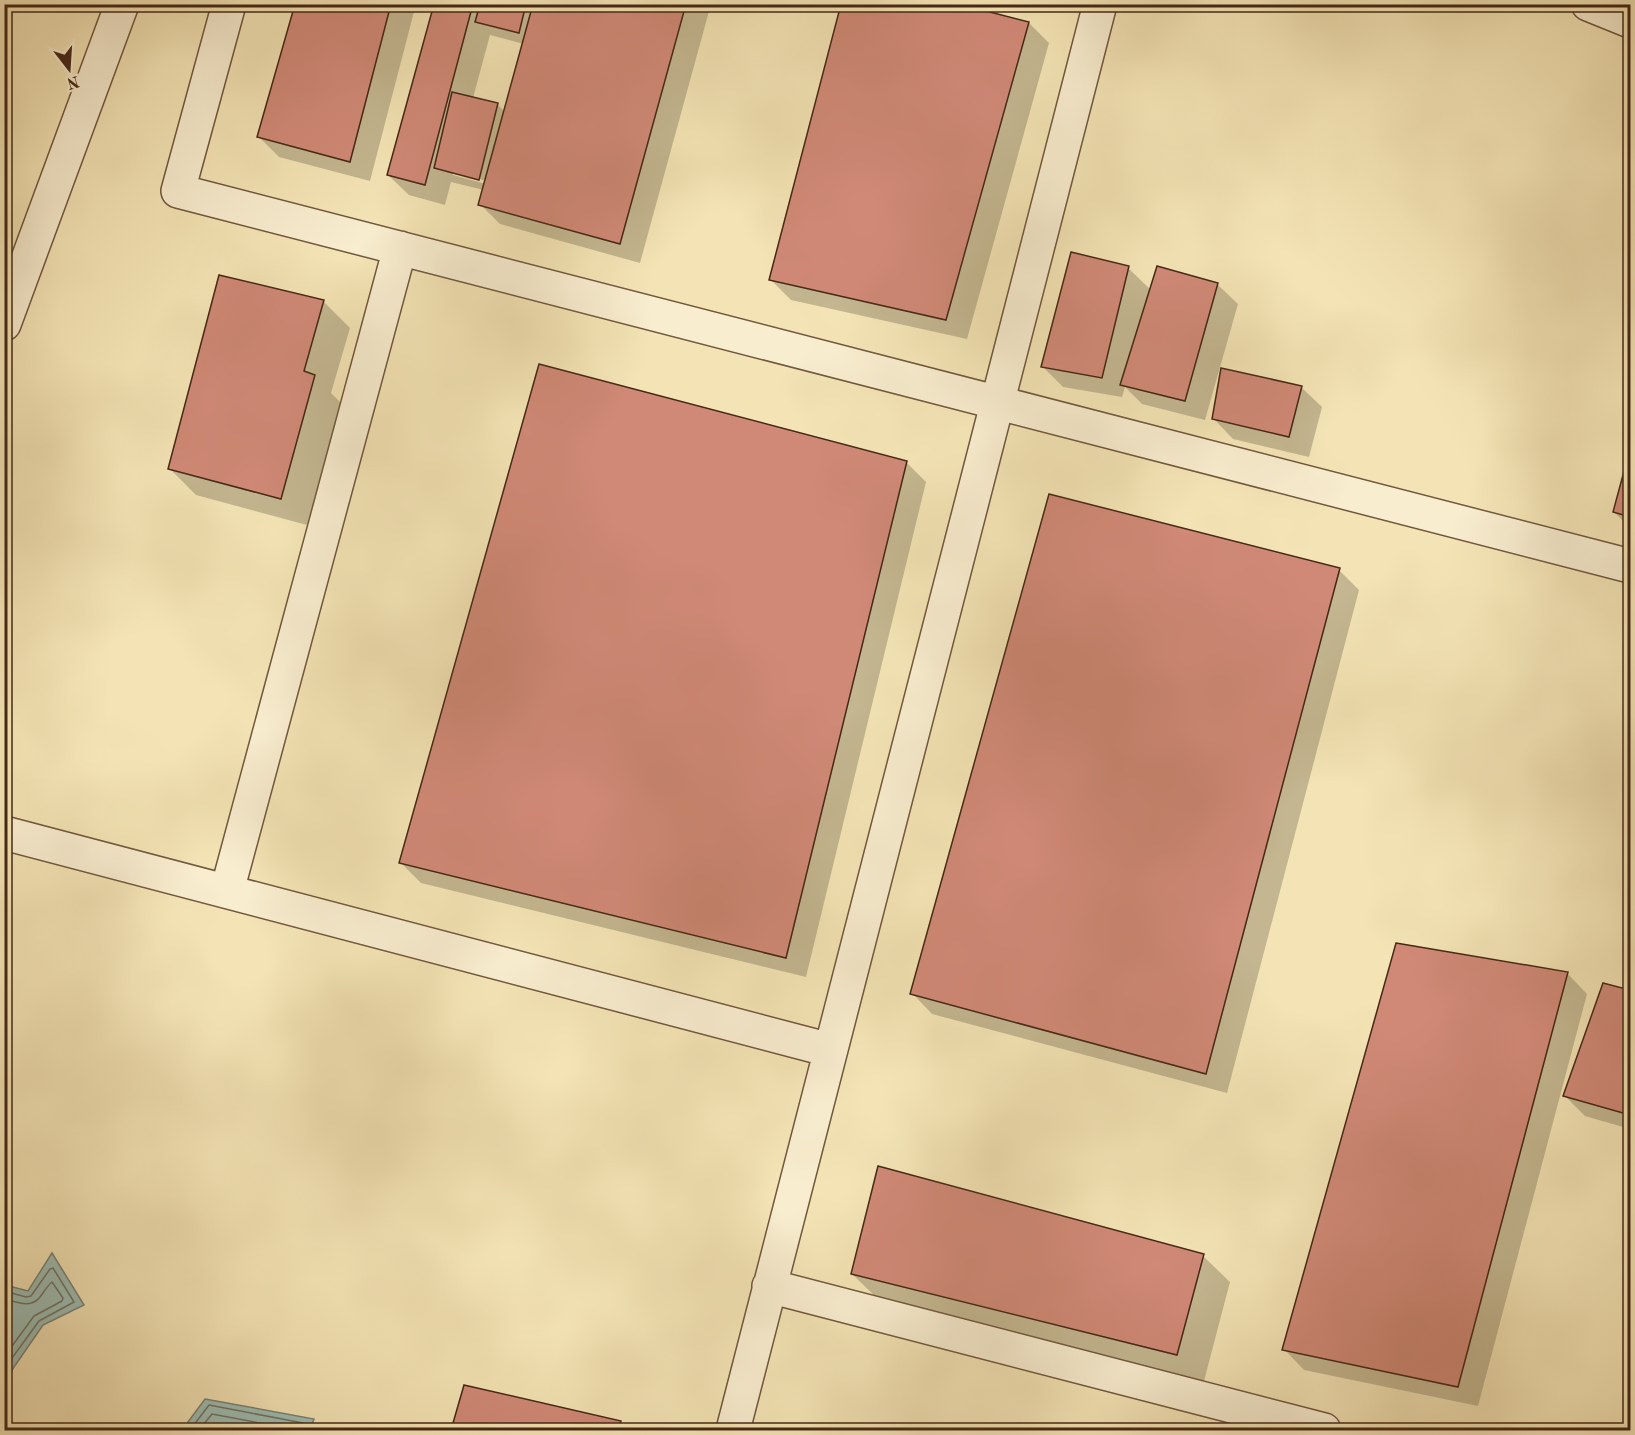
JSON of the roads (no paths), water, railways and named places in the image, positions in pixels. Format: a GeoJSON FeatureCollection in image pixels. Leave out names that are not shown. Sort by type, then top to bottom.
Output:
{"type":"FeatureCollection","features":[{"type":"Feature","properties":{"kind":"street"},"geometry":{"type":"LineString","coordinates":[[4,324],[122,4]]}},
{"type":"Feature","properties":{"kind":"street"},"geometry":{"type":"LineString","coordinates":[[229,4],[178,191],[1630,566]]}},
{"type":"Feature","properties":{"kind":"street"},"geometry":{"type":"LineString","coordinates":[[733,1431],[768,1286],[1100,4]]}},
{"type":"Feature","properties":{"kind":"street"},"geometry":{"type":"LineString","coordinates":[[1588,4],[1630,21]]}},
{"type":"Feature","properties":{"kind":"street"},"geometry":{"type":"LineString","coordinates":[[227,891],[400,248]]}},
{"type":"Feature","properties":{"kind":"street"},"geometry":{"type":"LineString","coordinates":[[4,833],[830,1050]]}},
{"type":"Feature","properties":{"kind":"street"},"geometry":{"type":"LineString","coordinates":[[768,1286],[1324,1431]]}},
{"type":"Feature","properties":{"kind":"water"},"geometry":{"type":"Polygon","coordinates":[[[52,1253],[84,1305],[43,1325],[5,1380],[5,1285],[28,1291],[52,1253]]]}},
{"type":"Feature","properties":{"kind":"water"},"geometry":{"type":"Polygon","coordinates":[[[205,1399],[314,1419],[310,1430],[182,1430],[205,1399]]]}}]}
